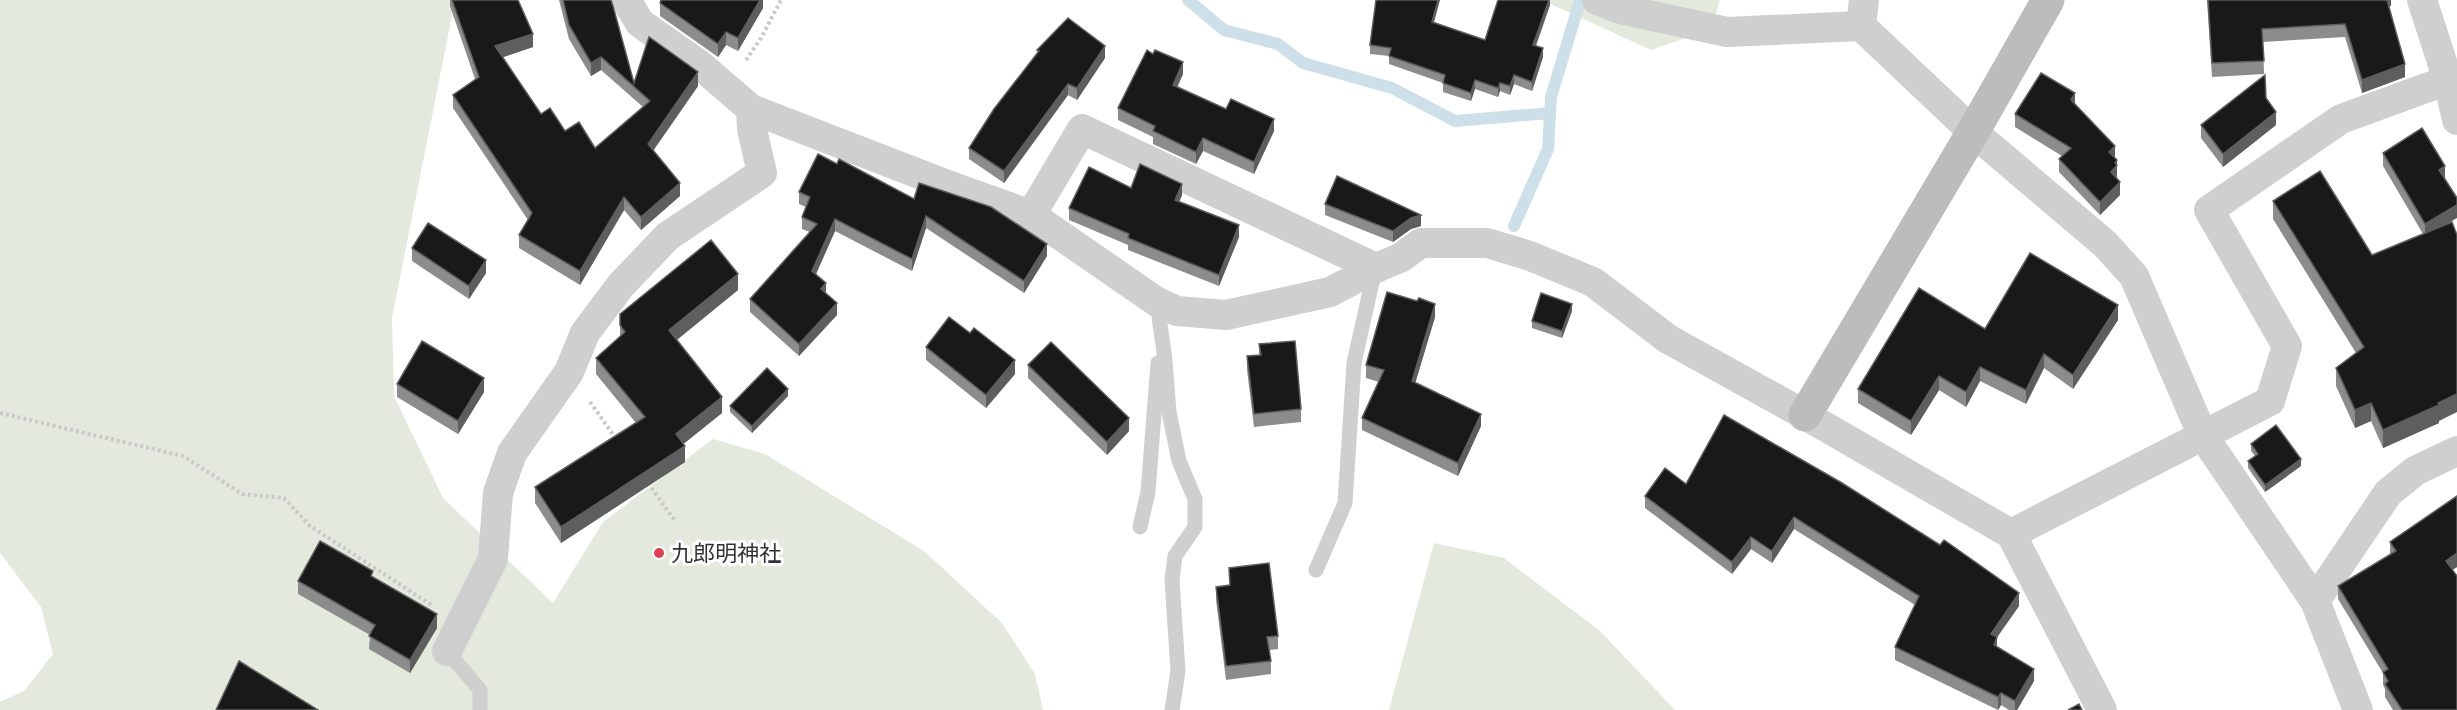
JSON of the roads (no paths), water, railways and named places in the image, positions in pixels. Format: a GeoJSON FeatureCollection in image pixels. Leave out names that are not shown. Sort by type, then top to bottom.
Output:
{"type":"FeatureCollection","features":[{"type":"Feature","properties":{"kind":"street"},"geometry":{"type":"LineString","coordinates":[[626,0],[640,23],[700,65],[751,109],[1031,215],[1159,314],[1176,311],[1226,315],[1330,292],[1400,258],[1421,243],[1487,243],[1530,256],[1593,282],[1668,339],[2011,534],[2102,710]]}},
{"type":"Feature","properties":{"kind":"street"},"geometry":{"type":"LineString","coordinates":[[1597,0],[1620,9],[1727,32],[1863,13],[1973,132],[2105,244],[2134,276],[2202,434],[2315,602],[2358,710]]}},
{"type":"Feature","properties":{"kind":"street"},"geometry":{"type":"LineString","coordinates":[[1805,415],[1973,132],[2048,0]]}},
{"type":"Feature","properties":{"kind":"street"},"geometry":{"type":"LineString","coordinates":[[2422,0],[2448,80],[2457,120]]}},
{"type":"Feature","properties":{"kind":"street"},"geometry":{"type":"LineString","coordinates":[[2011,534],[2270,401],[2287,346],[2209,210],[2341,119],[2448,80]]}},
{"type":"Feature","properties":{"kind":"street"},"geometry":{"type":"LineString","coordinates":[[447,651],[493,559],[498,493],[512,453],[569,372],[585,333],[621,285],[668,236],[762,173],[752,129],[751,109]]}},
{"type":"Feature","properties":{"kind":"street"},"geometry":{"type":"LineString","coordinates":[[1031,215],[1082,129],[1376,268]]}},
{"type":"Feature","properties":{"kind":"street"},"geometry":{"type":"LineString","coordinates":[[2315,602],[2388,493],[2415,471],[2457,451]]}},
{"type":"Feature","properties":{"kind":"lane"},"geometry":{"type":"LineString","coordinates":[[1316,570],[1345,503],[1354,363],[1376,268]]}},
{"type":"Feature","properties":{"kind":"lane"},"geometry":{"type":"LineString","coordinates":[[1140,527],[1148,492],[1159,314]]}},
{"type":"Feature","properties":{"kind":"lane"},"geometry":{"type":"LineString","coordinates":[[1159,314],[1171,422],[1179,461],[1195,499],[1195,527],[1175,556],[1172,580],[1178,671],[1173,710]]}},
{"type":"Feature","properties":{"kind":"lane"},"geometry":{"type":"LineString","coordinates":[[447,651],[480,690],[480,710]]}},
{"type":"Feature","properties":{"kind":"waterway"},"geometry":{"type":"LineString","coordinates":[[1188,0],[1224,30],[1278,44],[1303,63],[1392,88],[1455,121],[1550,113]]}},
{"type":"Feature","properties":{"kind":"waterway"},"geometry":{"type":"LineString","coordinates":[[1514,226],[1548,149],[1551,97],[1579,4]]}},
{"type":"Feature","properties":{"kind":"place","name":"九郎明神社"},"geometry":{"type":"Point","coordinates":[659,553]}}]}
